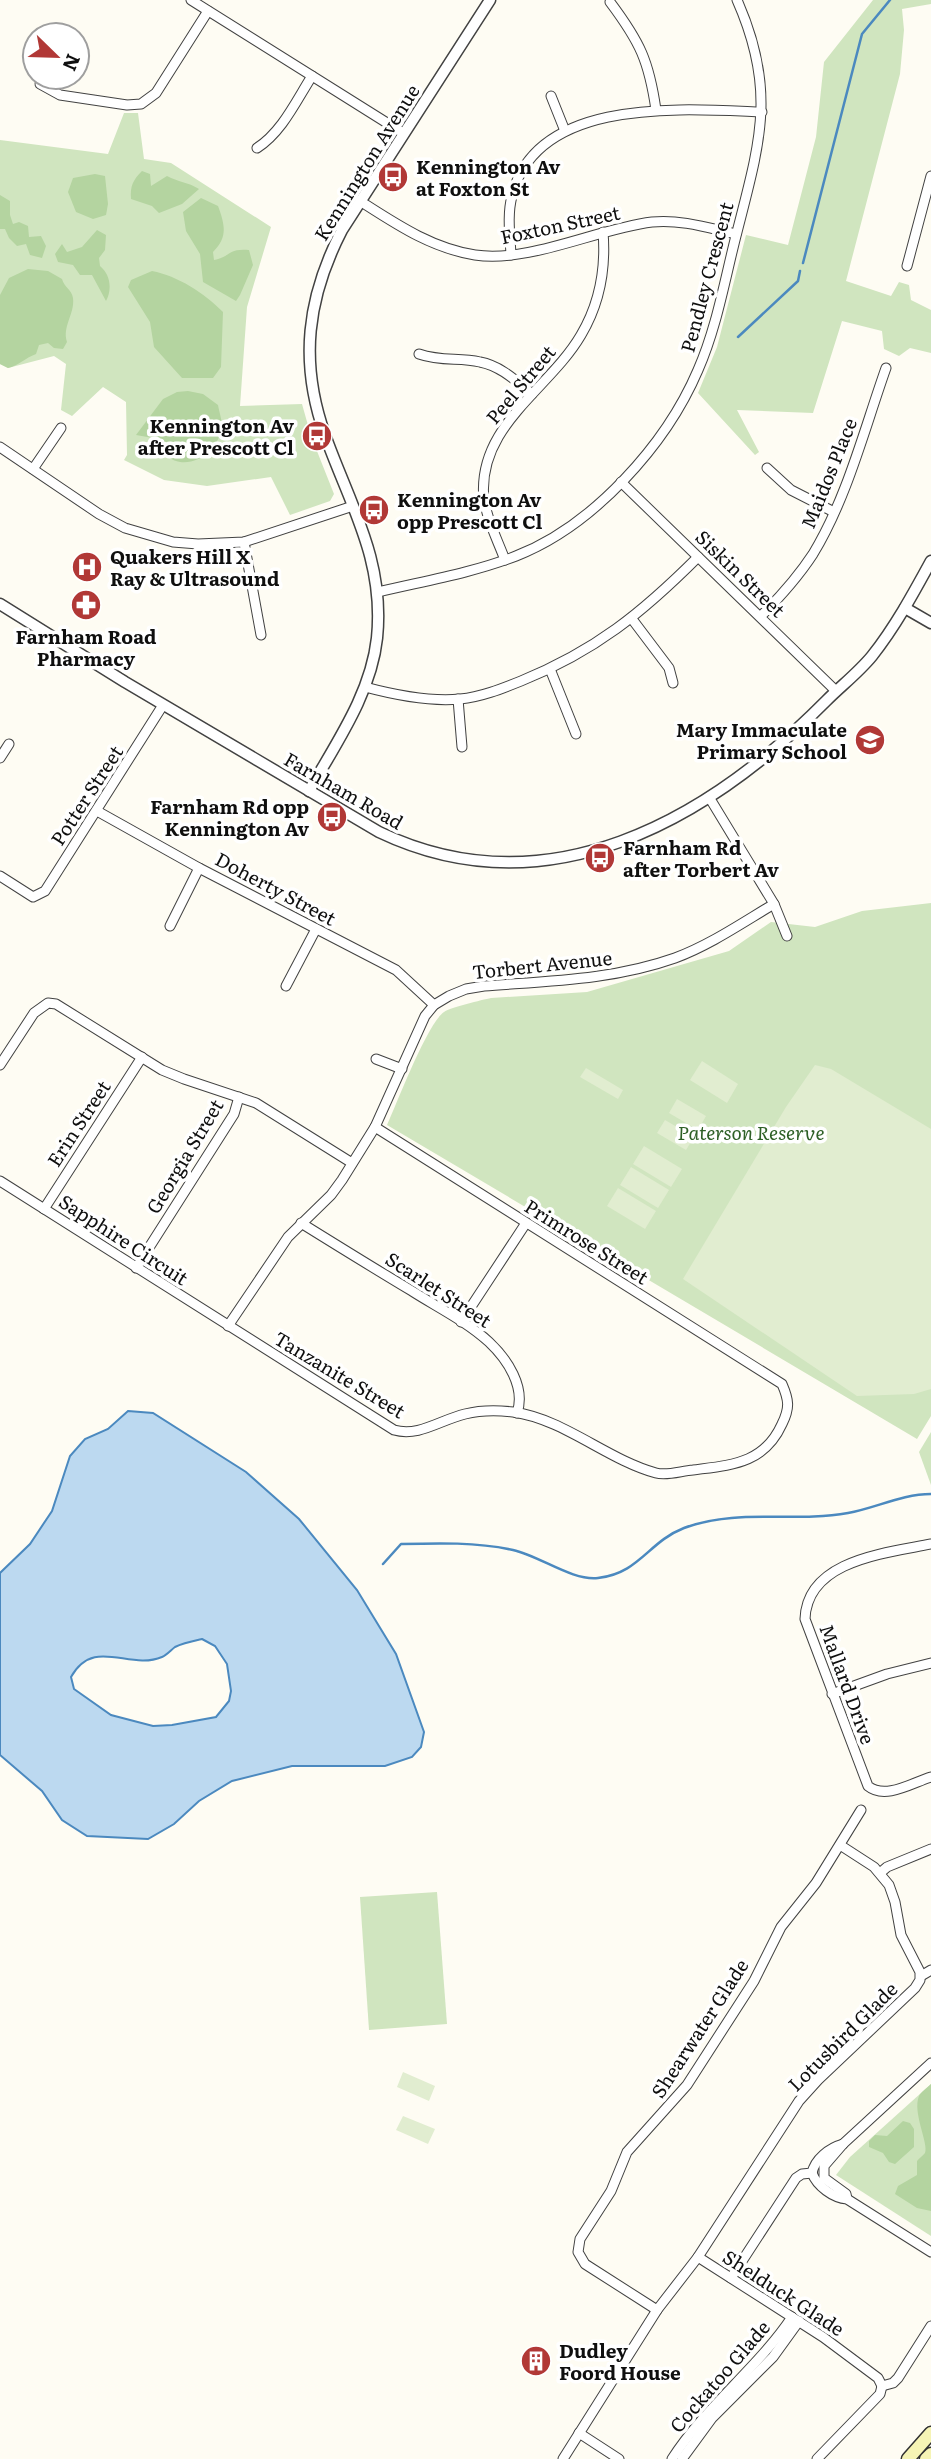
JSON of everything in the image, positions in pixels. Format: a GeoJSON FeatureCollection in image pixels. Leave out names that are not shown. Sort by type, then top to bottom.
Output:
{"type":"FeatureCollection","features":[{"type":"Feature","properties":{"kind":"main road"},"geometry":{"type":"LineString","coordinates":[[908,2459],[931,2432]]}},
{"type":"Feature","properties":{"kind":"main road"},"geometry":{"type":"LineString","coordinates":[[926,2459],[931,2454]]}},
{"type":"Feature","properties":{"kind":"street"},"geometry":{"type":"LineString","coordinates":[[191,0],[403,133]]}},
{"type":"Feature","properties":{"kind":"street","name":"Kennington Avenue"},"geometry":{"type":"LineString","coordinates":[[309,791],[365,687],[377,639],[377,592],[373,563],[316,404],[311,375],[312,315],[324,270],[342,230],[490,0]]}},
{"type":"Feature","properties":{"kind":"street","name":"Pendley Crescent"},"geometry":{"type":"LineString","coordinates":[[377,592],[505,560],[531,550],[569,527],[621,482],[662,433],[692,383],[711,332],[757,151],[762,112],[760,76],[756,55],[737,0]]}},
{"type":"Feature","properties":{"kind":"street"},"geometry":{"type":"LineString","coordinates":[[610,2],[631,30],[644,54],[656,110]]}},
{"type":"Feature","properties":{"kind":"street"},"geometry":{"type":"LineString","coordinates":[[52,91],[60,96],[127,105],[146,102],[156,93],[208,11]]}},
{"type":"Feature","properties":{"kind":"street"},"geometry":{"type":"LineString","coordinates":[[257,148],[272,136],[312,76]]}},
{"type":"Feature","properties":{"kind":"street"},"geometry":{"type":"LineString","coordinates":[[551,96],[565,131]]}},
{"type":"Feature","properties":{"kind":"street"},"geometry":{"type":"LineString","coordinates":[[511,255],[510,206],[517,180],[542,145],[565,131],[607,119],[656,110],[762,112]]}},
{"type":"Feature","properties":{"kind":"street"},"geometry":{"type":"LineString","coordinates":[[907,266],[931,176]]}},
{"type":"Feature","properties":{"kind":"street","name":"Foxton Street"},"geometry":{"type":"LineString","coordinates":[[360,201],[411,233],[447,249],[485,256],[511,255],[603,232],[666,221],[736,234]]}},
{"type":"Feature","properties":{"kind":"street","name":"Peel Street"},"geometry":{"type":"LineString","coordinates":[[505,560],[484,499],[490,454],[499,435],[566,357],[589,319],[601,286],[605,249],[603,232]]}},
{"type":"Feature","properties":{"kind":"street"},"geometry":{"type":"LineString","coordinates":[[419,354],[435,360],[485,363],[510,375],[532,394]]}},
{"type":"Feature","properties":{"kind":"street","name":"Maidos Place"},"geometry":{"type":"LineString","coordinates":[[761,616],[804,567],[834,512],[886,368]]}},
{"type":"Feature","properties":{"kind":"street"},"geometry":{"type":"LineString","coordinates":[[33,469],[61,429]]}},
{"type":"Feature","properties":{"kind":"street"},"geometry":{"type":"LineString","coordinates":[[0,447],[99,514],[125,528],[187,544],[244,542],[354,506]]}},
{"type":"Feature","properties":{"kind":"street"},"geometry":{"type":"LineString","coordinates":[[767,468],[791,490],[834,512]]}},
{"type":"Feature","properties":{"kind":"street","name":"Siskin Street"},"geometry":{"type":"LineString","coordinates":[[621,482],[836,691]]}},
{"type":"Feature","properties":{"kind":"street"},"geometry":{"type":"LineString","coordinates":[[244,542],[261,635]]}},
{"type":"Feature","properties":{"kind":"street"},"geometry":{"type":"LineString","coordinates":[[365,687],[411,697],[458,699],[484,695],[550,669],[583,651],[632,619],[698,556]]}},
{"type":"Feature","properties":{"kind":"street","name":"Farnham Road"},"geometry":{"type":"LineString","coordinates":[[0,604],[362,823],[404,844],[449,857],[510,864],[553,860],[592,852],[670,820],[751,770],[871,658],[905,608],[931,561]]}},
{"type":"Feature","properties":{"kind":"street"},"geometry":{"type":"LineString","coordinates":[[905,608],[931,623]]}},
{"type":"Feature","properties":{"kind":"street"},"geometry":{"type":"LineString","coordinates":[[632,619],[669,668],[673,683]]}},
{"type":"Feature","properties":{"kind":"street"},"geometry":{"type":"LineString","coordinates":[[550,669],[576,734]]}},
{"type":"Feature","properties":{"kind":"street"},"geometry":{"type":"LineString","coordinates":[[458,699],[462,747]]}},
{"type":"Feature","properties":{"kind":"street","name":"Potter Street"},"geometry":{"type":"LineString","coordinates":[[0,876],[33,897],[45,891],[163,705]]}},
{"type":"Feature","properties":{"kind":"street"},"geometry":{"type":"LineString","coordinates":[[0,758],[9,744]]}},
{"type":"Feature","properties":{"kind":"street"},"geometry":{"type":"LineString","coordinates":[[709,797],[774,904],[788,936]]}},
{"type":"Feature","properties":{"kind":"street","name":"Doherty Street"},"geometry":{"type":"LineString","coordinates":[[97,811],[396,970],[434,1004]]}},
{"type":"Feature","properties":{"kind":"street"},"geometry":{"type":"LineString","coordinates":[[170,926],[199,867]]}},
{"type":"Feature","properties":{"kind":"street","name":"Torbert Avenue"},"geometry":{"type":"LineString","coordinates":[[434,1004],[466,989],[600,977],[646,967],[702,946],[774,904]]}},
{"type":"Feature","properties":{"kind":"street"},"geometry":{"type":"LineString","coordinates":[[286,986],[316,929]]}},
{"type":"Feature","properties":{"kind":"street"},"geometry":{"type":"LineString","coordinates":[[0,1065],[34,1013],[47,1003],[64,1007],[173,1075],[269,1110],[352,1163]]}},
{"type":"Feature","properties":{"kind":"street"},"geometry":{"type":"LineString","coordinates":[[228,1326],[276,1252],[301,1223],[331,1195],[352,1163],[375,1127],[425,1016],[434,1004]]}},
{"type":"Feature","properties":{"kind":"street","name":"Erin Street"},"geometry":{"type":"LineString","coordinates":[[44,1209],[142,1057]]}},
{"type":"Feature","properties":{"kind":"street"},"geometry":{"type":"LineString","coordinates":[[376,1059],[402,1069]]}},
{"type":"Feature","properties":{"kind":"street","name":"Georgia Street"},"geometry":{"type":"LineString","coordinates":[[136,1268],[234,1114],[239,1097]]}},
{"type":"Feature","properties":{"kind":"street","name":"Primrose Street"},"geometry":{"type":"LineString","coordinates":[[375,1127],[782,1384]]}},
{"type":"Feature","properties":{"kind":"street","name":"Sapphire Circuit"},"geometry":{"type":"LineString","coordinates":[[0,1181],[228,1326]]}},
{"type":"Feature","properties":{"kind":"street","name":"Scarlet Street"},"geometry":{"type":"LineString","coordinates":[[301,1223],[489,1342],[507,1363],[516,1381],[521,1401],[517,1413]]}},
{"type":"Feature","properties":{"kind":"street"},"geometry":{"type":"LineString","coordinates":[[461,1322],[526,1223]]}},
{"type":"Feature","properties":{"kind":"street","name":"Tanzanite Street"},"geometry":{"type":"LineString","coordinates":[[228,1326],[402,1433],[420,1431],[468,1413],[493,1410],[517,1413],[539,1419],[658,1474],[733,1464],[760,1454],[778,1433],[788,1410],[788,1398],[782,1384]]}},
{"type":"Feature","properties":{"kind":"street","name":"Mallard Drive"},"geometry":{"type":"LineString","coordinates":[[931,1544],[840,1568],[827,1574],[814,1588],[806,1611],[807,1627],[865,1781],[874,1791],[889,1791],[931,1777]]}},
{"type":"Feature","properties":{"kind":"street"},"geometry":{"type":"LineString","coordinates":[[832,1694],[887,1674],[931,1663]]}},
{"type":"Feature","properties":{"kind":"street","name":"Shearwater Glade"},"geometry":{"type":"LineString","coordinates":[[657,2310],[585,2264],[578,2252],[580,2239],[611,2191],[627,2152],[687,2085],[754,1981],[777,1933],[816,1883],[861,1810]]}},
{"type":"Feature","properties":{"kind":"street"},"geometry":{"type":"LineString","coordinates":[[840,1845],[880,1873],[887,1867],[931,1849]]}},
{"type":"Feature","properties":{"kind":"street","name":"Lotusbird Glade"},"geometry":{"type":"LineString","coordinates":[[698,2257],[799,2101],[915,1988],[920,1976],[901,1935],[891,1889],[880,1873]]}},
{"type":"Feature","properties":{"kind":"street"},"geometry":{"type":"LineString","coordinates":[[920,1976],[931,1970]]}},
{"type":"Feature","properties":{"kind":"street"},"geometry":{"type":"LineString","coordinates":[[847,2199],[846,2194],[827,2182],[822,2175],[827,2162],[931,2063]]}},
{"type":"Feature","properties":{"kind":"street"},"geometry":{"type":"LineString","coordinates":[[812,2173],[820,2158],[834,2146],[843,2144]]}},
{"type":"Feature","properties":{"kind":"street"},"geometry":{"type":"LineString","coordinates":[[812,2173],[822,2187],[842,2200],[847,2199],[931,2252]]}},
{"type":"Feature","properties":{"kind":"street"},"geometry":{"type":"LineString","coordinates":[[731,2277],[796,2178],[812,2173]]}},
{"type":"Feature","properties":{"kind":"street","name":"Shelduck Glade"},"geometry":{"type":"LineString","coordinates":[[563,2459],[657,2310],[698,2257],[796,2319],[878,2378],[883,2386]]}},
{"type":"Feature","properties":{"kind":"street","name":"Cockatoo Glade"},"geometry":{"type":"LineString","coordinates":[[672,2459],[704,2415],[762,2358],[796,2319]]}},
{"type":"Feature","properties":{"kind":"street","name":"Cockatoo Glade"},"geometry":{"type":"LineString","coordinates":[[682,2459],[712,2418],[773,2357],[796,2319]]}},
{"type":"Feature","properties":{"kind":"street"},"geometry":{"type":"LineString","coordinates":[[817,2459],[880,2394],[883,2386],[898,2378],[931,2326]]}},
{"type":"Feature","properties":{"kind":"street"},"geometry":{"type":"LineString","coordinates":[[579,2434],[620,2459]]}},
{"type":"Feature","properties":{"kind":"green space"},"geometry":{"type":"Polygon","coordinates":[[[873,0],[931,0],[931,4],[902,9],[904,30],[900,74],[846,281],[891,296],[899,282],[909,285],[911,300],[931,310],[931,353],[910,348],[899,356],[884,349],[882,331],[842,321],[813,413],[737,410],[759,452],[755,455],[698,393],[717,347],[746,235],[788,245],[816,137],[824,62],[873,0]]]}},
{"type":"Feature","properties":{"kind":"green space"},"geometry":{"type":"Polygon","coordinates":[[[124,113],[138,113],[144,159],[171,163],[271,227],[247,307],[240,406],[302,404],[311,436],[334,494],[330,501],[290,515],[271,477],[207,486],[164,480],[124,460],[127,455],[126,402],[103,387],[72,416],[61,410],[66,364],[54,356],[8,368],[0,364],[0,140],[108,154],[124,113]]]}},
{"type":"Feature","properties":{"kind":"green space"},"geometry":{"type":"Polygon","coordinates":[[[142,171],[150,174],[151,186],[167,176],[199,189],[182,204],[159,213],[152,206],[131,199],[133,183],[142,171]]]}},
{"type":"Feature","properties":{"kind":"green space"},"geometry":{"type":"Polygon","coordinates":[[[95,174],[105,176],[108,204],[106,215],[93,219],[76,212],[68,192],[73,178],[95,174]]]}},
{"type":"Feature","properties":{"kind":"green space"},"geometry":{"type":"Polygon","coordinates":[[[0,195],[10,201],[13,224],[19,222],[28,226],[29,237],[41,236],[46,246],[42,258],[30,255],[26,244],[17,246],[5,229],[0,229],[0,195]]]}},
{"type":"Feature","properties":{"kind":"green space"},"geometry":{"type":"Polygon","coordinates":[[[201,198],[218,206],[222,219],[223,236],[213,252],[214,260],[233,251],[249,250],[253,265],[236,301],[203,282],[200,254],[186,231],[183,212],[201,198]]]}},
{"type":"Feature","properties":{"kind":"green space"},"geometry":{"type":"Polygon","coordinates":[[[97,230],[106,235],[105,250],[99,258],[109,283],[106,301],[92,275],[80,275],[73,265],[58,262],[55,254],[62,244],[67,252],[82,247],[97,230]]]}},
{"type":"Feature","properties":{"kind":"green space"},"geometry":{"type":"Polygon","coordinates":[[[28,269],[48,271],[62,279],[71,293],[73,304],[66,331],[67,342],[63,349],[54,348],[48,343],[39,345],[36,354],[8,368],[0,364],[0,295],[9,278],[28,269]]]}},
{"type":"Feature","properties":{"kind":"green space"},"geometry":{"type":"Polygon","coordinates":[[[152,271],[190,286],[223,312],[221,367],[213,378],[182,378],[154,347],[150,322],[128,287],[131,280],[152,271]]]}},
{"type":"Feature","properties":{"kind":"green space"},"geometry":{"type":"Polygon","coordinates":[[[177,392],[203,394],[218,405],[222,426],[208,453],[195,460],[180,462],[155,451],[153,438],[136,435],[163,399],[177,392]]]}},
{"type":"Feature","properties":{"kind":"green space","name":"Paterson Reserve"},"geometry":{"type":"Polygon","coordinates":[[[931,903],[931,1416],[917,1439],[387,1125],[429,1032],[437,1019],[448,1010],[491,998],[587,992],[729,951],[771,922],[815,927],[862,911],[931,903]]]}},
{"type":"Feature","properties":{"kind":"green space"},"geometry":{"type":"Polygon","coordinates":[[[702,1061],[738,1084],[727,1103],[690,1080],[702,1061]]]}},
{"type":"Feature","properties":{"kind":"green space"},"geometry":{"type":"Polygon","coordinates":[[[815,1065],[831,1069],[931,1129],[931,1389],[914,1394],[857,1396],[683,1279],[786,1107],[815,1065]]]}},
{"type":"Feature","properties":{"kind":"green space"},"geometry":{"type":"Polygon","coordinates":[[[586,1068],[623,1090],[618,1099],[580,1077],[586,1068]]]}},
{"type":"Feature","properties":{"kind":"green space"},"geometry":{"type":"Polygon","coordinates":[[[677,1099],[706,1116],[698,1130],[669,1113],[677,1099]]]}},
{"type":"Feature","properties":{"kind":"green space"},"geometry":{"type":"Polygon","coordinates":[[[665,1120],[694,1137],[686,1150],[657,1133],[665,1120]]]}},
{"type":"Feature","properties":{"kind":"green space"},"geometry":{"type":"Polygon","coordinates":[[[644,1146],[682,1169],[671,1187],[633,1164],[644,1146]]]}},
{"type":"Feature","properties":{"kind":"green space"},"geometry":{"type":"Polygon","coordinates":[[[631,1167],[669,1190],[658,1208],[620,1185],[631,1167]]]}},
{"type":"Feature","properties":{"kind":"green space"},"geometry":{"type":"Polygon","coordinates":[[[618,1188],[656,1211],[645,1229],[607,1206],[618,1188]]]}},
{"type":"Feature","properties":{"kind":"green space"},"geometry":{"type":"Polygon","coordinates":[[[931,1432],[931,1485],[919,1452],[931,1432]]]}},
{"type":"Feature","properties":{"kind":"green space"},"geometry":{"type":"Polygon","coordinates":[[[437,1892],[447,2024],[369,2030],[360,1897],[437,1892]]]}},
{"type":"Feature","properties":{"kind":"green space"},"geometry":{"type":"Polygon","coordinates":[[[403,2072],[435,2086],[429,2101],[397,2087],[403,2072]]]}},
{"type":"Feature","properties":{"kind":"green space"},"geometry":{"type":"Polygon","coordinates":[[[931,2084],[931,2236],[836,2175],[850,2157],[931,2084]]]}},
{"type":"Feature","properties":{"kind":"green space"},"geometry":{"type":"Polygon","coordinates":[[[931,2084],[931,2211],[917,2208],[895,2194],[898,2186],[917,2175],[917,2161],[925,2153],[917,2103],[920,2094],[931,2084]]]}},
{"type":"Feature","properties":{"kind":"green space"},"geometry":{"type":"Polygon","coordinates":[[[403,2116],[435,2129],[428,2144],[396,2130],[403,2116]]]}},
{"type":"Feature","properties":{"kind":"green space"},"geometry":{"type":"Polygon","coordinates":[[[903,2121],[910,2123],[914,2129],[914,2147],[895,2164],[889,2162],[883,2153],[869,2147],[869,2141],[875,2135],[887,2136],[903,2121]]]}},
{"type":"Feature","properties":{"kind":"water"},"geometry":{"type":"Polygon","coordinates":[[[128,1411],[153,1413],[246,1472],[299,1519],[357,1590],[396,1654],[424,1732],[421,1747],[412,1757],[385,1766],[292,1766],[232,1781],[199,1801],[174,1824],[148,1839],[87,1836],[62,1820],[42,1791],[0,1755],[0,1573],[30,1544],[52,1511],[70,1456],[85,1439],[108,1429],[128,1411]],[[202,1639],[175,1647],[164,1656],[150,1660],[101,1656],[90,1659],[80,1665],[71,1677],[74,1689],[111,1715],[153,1726],[216,1717],[229,1701],[231,1691],[227,1664],[215,1646],[202,1639]]]}},
{"type":"Feature","properties":{"kind":"waterway"},"geometry":{"type":"LineString","coordinates":[[803,263],[862,34],[890,0]]}},
{"type":"Feature","properties":{"kind":"waterway"},"geometry":{"type":"LineString","coordinates":[[738,337],[798,281],[800,271]]}},
{"type":"Feature","properties":{"kind":"waterway"},"geometry":{"type":"LineString","coordinates":[[383,1564],[401,1544],[471,1544],[513,1550],[578,1576],[598,1578],[624,1570],[672,1534],[704,1522],[745,1517],[827,1516],[858,1511],[910,1496],[931,1494]]}},
{"type":"Feature","properties":{"kind":"place","name":"Kennington Av at Foxton St"},"geometry":{"type":"Point","coordinates":[393,177]}},
{"type":"Feature","properties":{"kind":"place","name":"Kennington Av after Prescott Cl"},"geometry":{"type":"Point","coordinates":[317,436]}},
{"type":"Feature","properties":{"kind":"place","name":"Kennington Av opp Prescott Cl"},"geometry":{"type":"Point","coordinates":[374,510]}},
{"type":"Feature","properties":{"kind":"place","name":"Quakers Hill X Ray & Ultrasound"},"geometry":{"type":"Point","coordinates":[87,567]}},
{"type":"Feature","properties":{"kind":"place","name":"Farnham Road Pharmacy"},"geometry":{"type":"Point","coordinates":[86,605]}},
{"type":"Feature","properties":{"kind":"place","name":"Mary Immaculate Primary School"},"geometry":{"type":"Point","coordinates":[870,740]}},
{"type":"Feature","properties":{"kind":"place","name":"Farnham Rd opp Kennington Av"},"geometry":{"type":"Point","coordinates":[332,817]}},
{"type":"Feature","properties":{"kind":"place","name":"Farnham Rd after Torbert Av"},"geometry":{"type":"Point","coordinates":[600,858]}},
{"type":"Feature","properties":{"kind":"place","name":"Dudley Foord House"},"geometry":{"type":"Point","coordinates":[536,2361]}}]}
